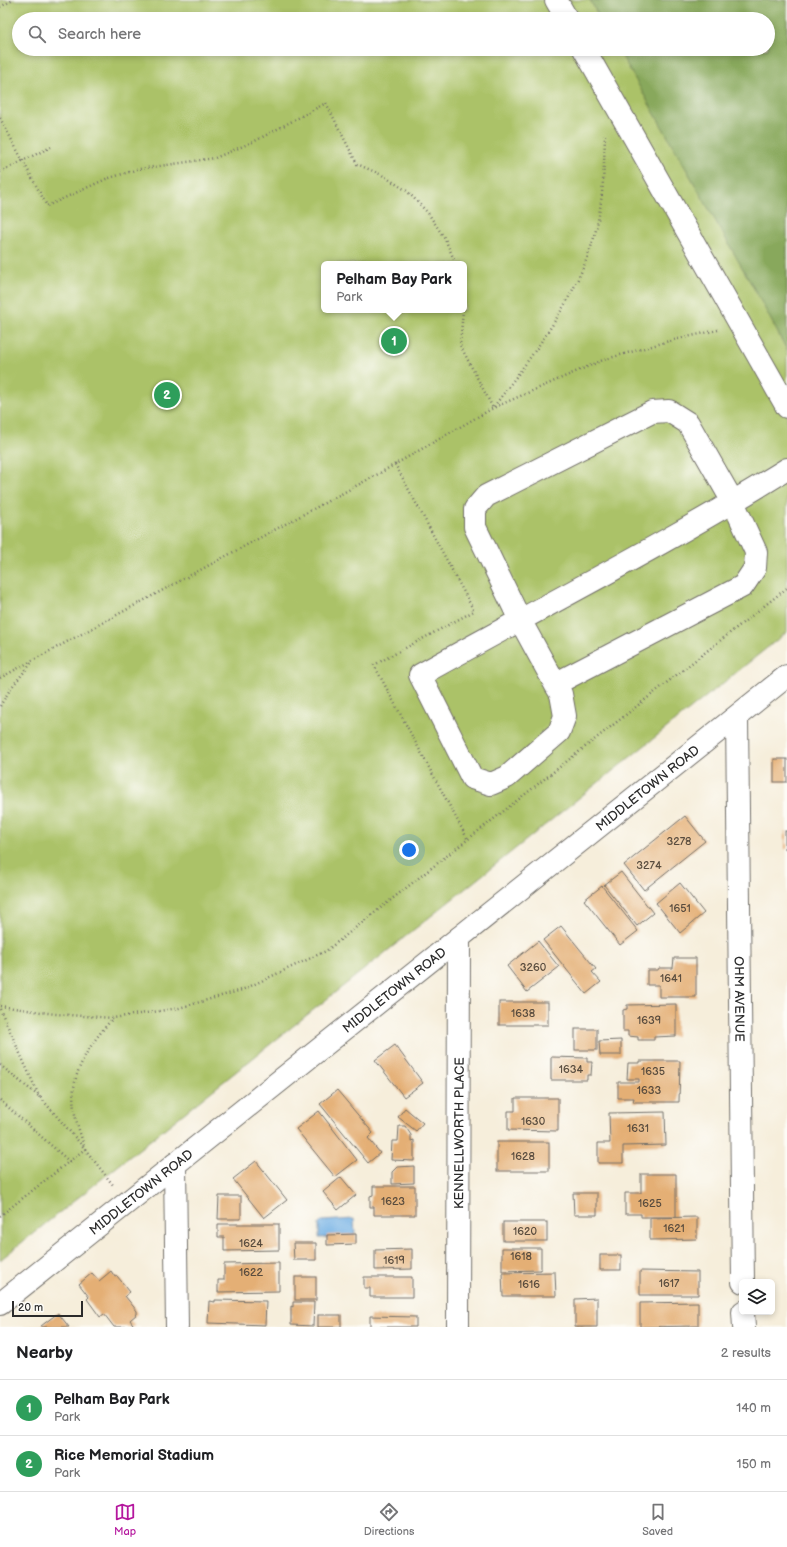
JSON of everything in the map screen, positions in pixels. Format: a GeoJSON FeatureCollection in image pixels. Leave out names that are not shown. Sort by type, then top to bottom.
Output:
{"type":"FeatureCollection","features":[{"type":"Feature","properties":{"kind":"street"},"geometry":{"type":"LineString","coordinates":[[556,0],[563,12]]}},
{"type":"Feature","properties":{"kind":"street"},"geometry":{"type":"LineString","coordinates":[[588,56],[787,407]]}},
{"type":"Feature","properties":{"kind":"street"},"geometry":{"type":"LineString","coordinates":[[555,684],[743,586],[755,568],[756,552],[733,502],[688,423],[670,411],[652,412],[486,496],[475,509],[474,527],[520,620],[560,694],[565,716],[559,732],[507,776],[491,784],[472,778],[420,675],[520,620],[733,502],[787,469]]}},
{"type":"Feature","properties":{"kind":"street","name":"MIDDLETOWN ROAD"},"geometry":{"type":"LineString","coordinates":[[0,1304],[787,676]]}},
{"type":"Feature","properties":{"kind":"street","name":"OHM AVENUE"},"geometry":{"type":"LineString","coordinates":[[737,717],[743,1279]]}},
{"type":"Feature","properties":{"kind":"street","name":"KENNELLWORTH PLACE"},"geometry":{"type":"LineString","coordinates":[[458,1327],[459,938]]}},
{"type":"Feature","properties":{"kind":"street"},"geometry":{"type":"LineString","coordinates":[[175,1164],[177,1327]]}},
{"type":"Feature","properties":{"kind":"street"},"geometry":{"type":"LineString","coordinates":[[743,1315],[744,1327]]}},
{"type":"Feature","properties":{"kind":"path"},"geometry":{"type":"LineString","coordinates":[[0,7],[13,0]]}},
{"type":"Feature","properties":{"kind":"path"},"geometry":{"type":"LineString","coordinates":[[0,118],[47,206],[106,178],[138,169],[215,158],[255,141],[326,104],[357,164],[382,175],[408,191],[428,213],[445,239],[455,261]]}},
{"type":"Feature","properties":{"kind":"path"},"geometry":{"type":"LineString","coordinates":[[493,408],[555,322],[575,287],[592,243],[599,210],[605,129]]}},
{"type":"Feature","properties":{"kind":"path"},"geometry":{"type":"LineString","coordinates":[[0,172],[51,147]]}},
{"type":"Feature","properties":{"kind":"path"},"geometry":{"type":"LineString","coordinates":[[463,313],[460,345],[493,408]]}},
{"type":"Feature","properties":{"kind":"path"},"geometry":{"type":"LineString","coordinates":[[0,678],[380,473],[493,408],[603,360],[669,341],[740,325]]}},
{"type":"Feature","properties":{"kind":"path"},"geometry":{"type":"LineString","coordinates":[[0,1006],[55,1014],[113,1018],[179,1008],[242,990],[326,951],[787,588]]}},
{"type":"Feature","properties":{"kind":"path"},"geometry":{"type":"LineString","coordinates":[[0,706],[11,688],[34,660]]}},
{"type":"Feature","properties":{"kind":"path"},"geometry":{"type":"LineString","coordinates":[[0,1009],[41,1098]]}},
{"type":"Feature","properties":{"kind":"path"},"geometry":{"type":"LineString","coordinates":[[85,1149],[74,1109],[74,1087],[80,1063],[95,1039],[113,1018]]}},
{"type":"Feature","properties":{"kind":"path"},"geometry":{"type":"LineString","coordinates":[[0,1065],[41,1098],[85,1149],[126,1203]]}},
{"type":"Feature","properties":{"kind":"path"},"geometry":{"type":"LineString","coordinates":[[0,1100],[70,1162]]}},
{"type":"Feature","properties":{"kind":"path"},"geometry":{"type":"LineString","coordinates":[[0,1216],[85,1149]]}},
{"type":"Feature","properties":{"kind":"green space"},"geometry":{"type":"Polygon","coordinates":[[[0,0],[787,0],[787,632],[0,1260],[0,0]]]}},
{"type":"Feature","properties":{"kind":"green space"},"geometry":{"type":"Polygon","coordinates":[[[590,0],[787,0],[787,350],[756,292],[622,56],[775,56],[775,12],[596,12],[590,0]]]}},
{"type":"Feature","properties":{"kind":"water"},"geometry":{"type":"Polygon","coordinates":[[[354,1219],[355,1236],[319,1238],[319,1224],[322,1221],[354,1219]]]}},
{"type":"Feature","properties":{"kind":"building"},"geometry":{"type":"Polygon","coordinates":[[[774,759],[787,759],[787,782],[774,782],[774,759]]]}},
{"type":"Feature","properties":{"kind":"building"},"geometry":{"type":"Polygon","coordinates":[[[685,816],[705,841],[644,890],[624,865],[685,816]]]}},
{"type":"Feature","properties":{"kind":"building"},"geometry":{"type":"Polygon","coordinates":[[[785,831],[787,831],[787,849],[785,849],[785,831]]]}},
{"type":"Feature","properties":{"kind":"building"},"geometry":{"type":"Polygon","coordinates":[[[621,872],[653,913],[637,926],[604,885],[621,872]]]}},
{"type":"Feature","properties":{"kind":"building"},"geometry":{"type":"Polygon","coordinates":[[[680,883],[704,913],[680,933],[656,903],[680,883]]]}},
{"type":"Feature","properties":{"kind":"building"},"geometry":{"type":"Polygon","coordinates":[[[602,886],[638,931],[620,945],[584,900],[602,886]]]}},
{"type":"Feature","properties":{"kind":"building"},"geometry":{"type":"Polygon","coordinates":[[[561,926],[596,969],[592,972],[601,982],[586,994],[543,940],[561,926]]]}},
{"type":"Feature","properties":{"kind":"building"},"geometry":{"type":"Polygon","coordinates":[[[538,941],[559,967],[527,992],[507,966],[538,941]]]}},
{"type":"Feature","properties":{"kind":"building"},"geometry":{"type":"Polygon","coordinates":[[[674,958],[696,958],[696,997],[659,997],[659,985],[647,985],[647,970],[673,968],[674,958]]]}},
{"type":"Feature","properties":{"kind":"building"},"geometry":{"type":"Polygon","coordinates":[[[499,1002],[548,1002],[548,1025],[499,1025],[499,1002]]]}},
{"type":"Feature","properties":{"kind":"building"},"geometry":{"type":"Polygon","coordinates":[[[676,1004],[676,1036],[654,1037],[654,1040],[638,1040],[638,1037],[628,1036],[628,1031],[623,1031],[623,1010],[627,1009],[627,1005],[676,1004]]]}},
{"type":"Feature","properties":{"kind":"building"},"geometry":{"type":"Polygon","coordinates":[[[575,1029],[597,1029],[597,1050],[575,1050],[575,1029]]]}},
{"type":"Feature","properties":{"kind":"building"},"geometry":{"type":"Polygon","coordinates":[[[621,1040],[621,1055],[600,1055],[599,1041],[621,1040]]]}},
{"type":"Feature","properties":{"kind":"building"},"geometry":{"type":"Polygon","coordinates":[[[395,1045],[423,1083],[404,1097],[375,1060],[395,1045]]]}},
{"type":"Feature","properties":{"kind":"building"},"geometry":{"type":"Polygon","coordinates":[[[551,1057],[587,1058],[587,1062],[592,1062],[591,1075],[587,1075],[587,1080],[551,1080],[551,1057]]]}},
{"type":"Feature","properties":{"kind":"building"},"geometry":{"type":"Polygon","coordinates":[[[639,1061],[680,1061],[679,1102],[633,1102],[634,1098],[618,1098],[618,1082],[639,1082],[639,1079],[627,1079],[628,1063],[639,1063],[639,1061]]]}},
{"type":"Feature","properties":{"kind":"building"},"geometry":{"type":"Polygon","coordinates":[[[337,1090],[373,1133],[368,1138],[380,1153],[368,1163],[320,1104],[337,1090]]]}},
{"type":"Feature","properties":{"kind":"building"},"geometry":{"type":"Polygon","coordinates":[[[515,1098],[558,1098],[558,1131],[508,1130],[508,1111],[515,1111],[515,1098]]]}},
{"type":"Feature","properties":{"kind":"building"},"geometry":{"type":"Polygon","coordinates":[[[405,1108],[423,1123],[416,1131],[398,1117],[405,1108]]]}},
{"type":"Feature","properties":{"kind":"building"},"geometry":{"type":"Polygon","coordinates":[[[319,1111],[357,1160],[335,1177],[296,1129],[319,1111]]]}},
{"type":"Feature","properties":{"kind":"building"},"geometry":{"type":"Polygon","coordinates":[[[665,1112],[666,1145],[623,1146],[623,1163],[598,1163],[598,1143],[610,1143],[609,1113],[665,1112]]]}},
{"type":"Feature","properties":{"kind":"building"},"geometry":{"type":"Polygon","coordinates":[[[399,1126],[405,1126],[411,1135],[411,1141],[414,1140],[414,1161],[391,1160],[392,1141],[398,1141],[399,1126]]]}},
{"type":"Feature","properties":{"kind":"building"},"geometry":{"type":"Polygon","coordinates":[[[497,1142],[549,1142],[549,1171],[497,1171],[497,1142]]]}},
{"type":"Feature","properties":{"kind":"building"},"geometry":{"type":"Polygon","coordinates":[[[256,1161],[287,1200],[264,1218],[233,1179],[256,1161]]]}},
{"type":"Feature","properties":{"kind":"building"},"geometry":{"type":"Polygon","coordinates":[[[414,1166],[414,1183],[392,1184],[392,1172],[397,1167],[414,1166]]]}},
{"type":"Feature","properties":{"kind":"building"},"geometry":{"type":"Polygon","coordinates":[[[641,1174],[676,1174],[676,1217],[641,1217],[641,1214],[625,1214],[625,1193],[641,1193],[641,1174]]]}},
{"type":"Feature","properties":{"kind":"building"},"geometry":{"type":"Polygon","coordinates":[[[341,1177],[356,1195],[338,1210],[323,1192],[341,1177]]]}},
{"type":"Feature","properties":{"kind":"building"},"geometry":{"type":"Polygon","coordinates":[[[373,1186],[415,1186],[415,1215],[374,1215],[374,1207],[370,1207],[370,1196],[373,1195],[373,1186]]]}},
{"type":"Feature","properties":{"kind":"building"},"geometry":{"type":"Polygon","coordinates":[[[573,1193],[597,1193],[597,1215],[574,1215],[573,1193]]]}},
{"type":"Feature","properties":{"kind":"building"},"geometry":{"type":"Polygon","coordinates":[[[219,1196],[241,1196],[241,1219],[218,1219],[219,1196]]]}},
{"type":"Feature","properties":{"kind":"building"},"geometry":{"type":"Polygon","coordinates":[[[697,1217],[697,1239],[650,1240],[650,1218],[697,1217]]]}},
{"type":"Feature","properties":{"kind":"building"},"geometry":{"type":"Polygon","coordinates":[[[503,1222],[547,1222],[547,1241],[503,1241],[503,1222]]]}},
{"type":"Feature","properties":{"kind":"building"},"geometry":{"type":"Polygon","coordinates":[[[218,1224],[279,1224],[279,1250],[224,1251],[224,1237],[218,1237],[218,1224]]]}},
{"type":"Feature","properties":{"kind":"building"},"geometry":{"type":"Polygon","coordinates":[[[356,1234],[356,1244],[327,1245],[327,1235],[356,1234]]]}},
{"type":"Feature","properties":{"kind":"building"},"geometry":{"type":"Polygon","coordinates":[[[293,1243],[316,1243],[316,1260],[294,1260],[293,1243]]]}},
{"type":"Feature","properties":{"kind":"building"},"geometry":{"type":"Polygon","coordinates":[[[502,1248],[541,1248],[541,1270],[502,1271],[502,1248]]]}},
{"type":"Feature","properties":{"kind":"building"},"geometry":{"type":"Polygon","coordinates":[[[412,1249],[412,1269],[375,1270],[375,1250],[412,1249]]]}},
{"type":"Feature","properties":{"kind":"building"},"geometry":{"type":"Polygon","coordinates":[[[600,1255],[621,1255],[621,1270],[600,1270],[600,1255]]]}},
{"type":"Feature","properties":{"kind":"building"},"geometry":{"type":"Polygon","coordinates":[[[279,1263],[279,1291],[218,1292],[218,1280],[224,1280],[224,1264],[279,1263]]]}},
{"type":"Feature","properties":{"kind":"building"},"geometry":{"type":"Polygon","coordinates":[[[111,1271],[130,1292],[125,1296],[137,1311],[137,1314],[130,1320],[135,1327],[114,1327],[104,1314],[100,1317],[87,1299],[89,1297],[79,1284],[92,1273],[99,1281],[111,1271]]]}},
{"type":"Feature","properties":{"kind":"building"},"geometry":{"type":"Polygon","coordinates":[[[640,1271],[698,1272],[698,1295],[640,1295],[640,1271]]]}},
{"type":"Feature","properties":{"kind":"building"},"geometry":{"type":"Polygon","coordinates":[[[555,1272],[556,1296],[503,1296],[502,1273],[555,1272]]]}},
{"type":"Feature","properties":{"kind":"building"},"geometry":{"type":"Polygon","coordinates":[[[295,1277],[316,1277],[316,1300],[295,1300],[295,1277]]]}},
{"type":"Feature","properties":{"kind":"building"},"geometry":{"type":"Polygon","coordinates":[[[364,1277],[412,1277],[412,1297],[370,1297],[370,1288],[364,1288],[364,1277]]]}},
{"type":"Feature","properties":{"kind":"building"},"geometry":{"type":"Polygon","coordinates":[[[597,1298],[597,1327],[575,1327],[575,1299],[597,1298]]]}},
{"type":"Feature","properties":{"kind":"building"},"geometry":{"type":"Polygon","coordinates":[[[215,1300],[266,1301],[265,1325],[208,1323],[209,1301],[215,1302],[215,1300]]]}},
{"type":"Feature","properties":{"kind":"building"},"geometry":{"type":"Polygon","coordinates":[[[293,1302],[314,1302],[313,1326],[291,1325],[291,1306],[293,1307],[293,1302]]]}},
{"type":"Feature","properties":{"kind":"building"},"geometry":{"type":"Polygon","coordinates":[[[698,1302],[698,1326],[640,1327],[640,1303],[698,1302]]]}},
{"type":"Feature","properties":{"kind":"building"},"geometry":{"type":"Polygon","coordinates":[[[58,1313],[69,1327],[41,1327],[41,1326],[58,1313]]]}},
{"type":"Feature","properties":{"kind":"building"},"geometry":{"type":"Polygon","coordinates":[[[318,1315],[341,1315],[341,1327],[318,1327],[318,1315]]]}},
{"type":"Feature","properties":{"kind":"building"},"geometry":{"type":"Polygon","coordinates":[[[370,1316],[416,1317],[416,1327],[370,1327],[370,1316]]]}},
{"type":"Feature","properties":{"kind":"place","name":"Pelham Bay Park"},"geometry":{"type":"Point","coordinates":[394,341]}},
{"type":"Feature","properties":{"kind":"place","name":"Rice Memorial Stadium"},"geometry":{"type":"Point","coordinates":[167,395]}}]}
